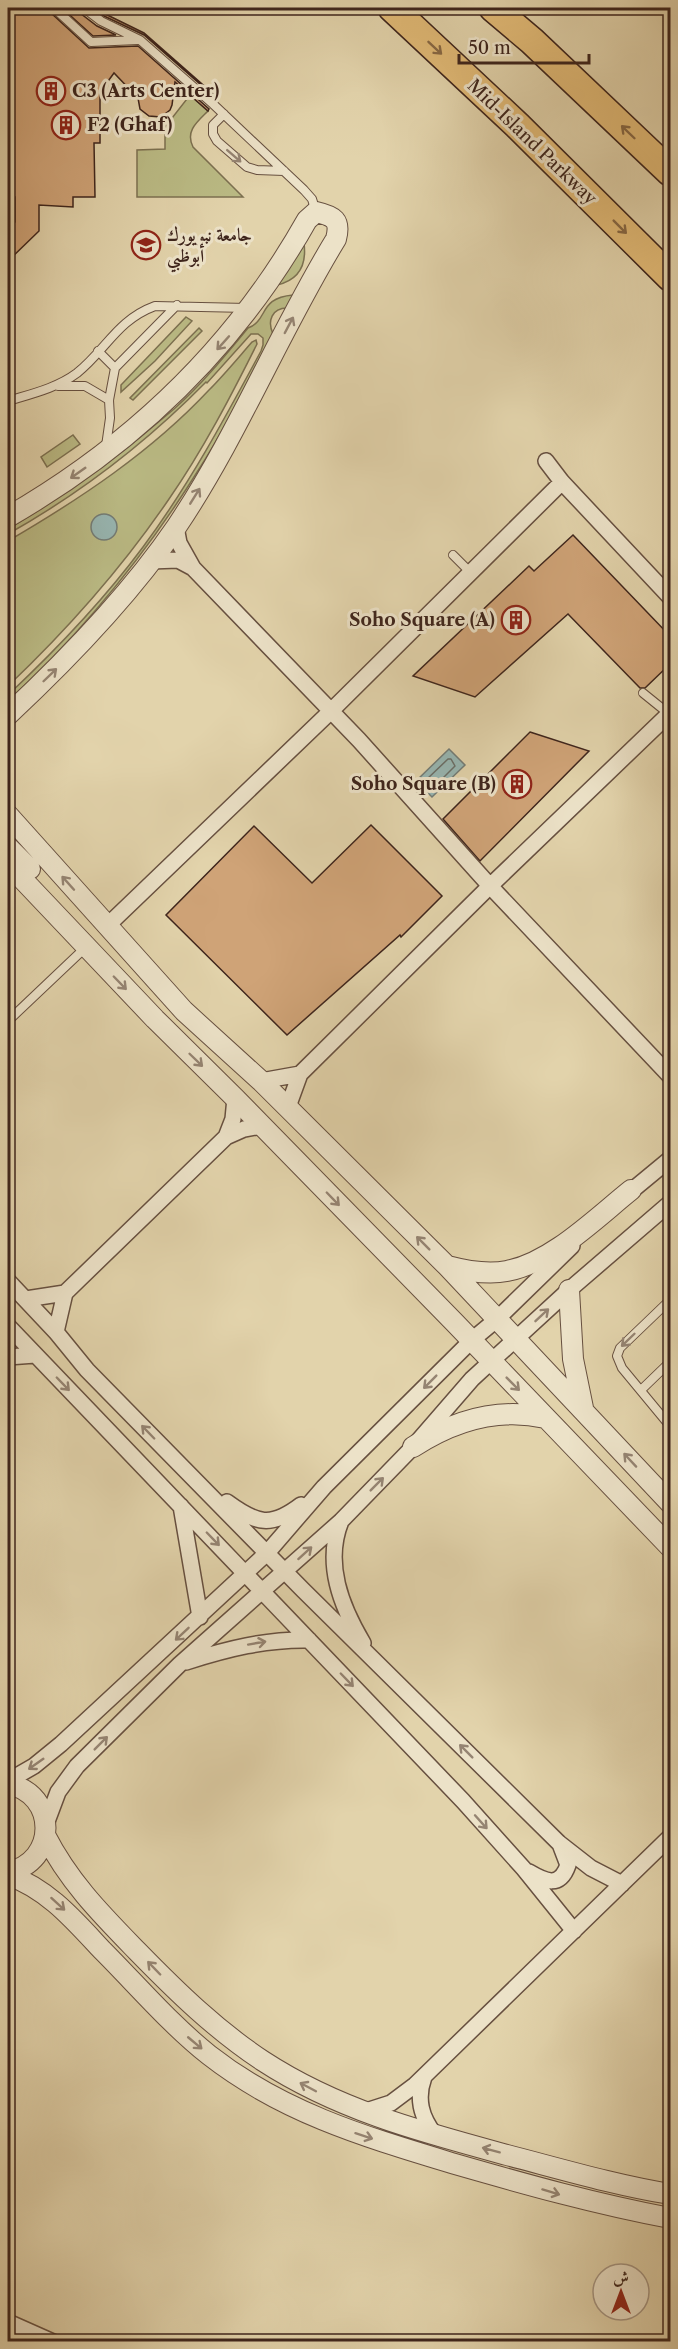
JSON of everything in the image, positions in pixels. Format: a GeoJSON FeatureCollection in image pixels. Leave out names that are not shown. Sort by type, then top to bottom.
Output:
{"type":"FeatureCollection","features":[{"type":"Feature","properties":{"kind":"highway","name":"Mid-Island Parkway"},"geometry":{"type":"LineString","coordinates":[[392,8],[517,125],[670,277]]}},
{"type":"Feature","properties":{"kind":"highway"},"geometry":{"type":"LineString","coordinates":[[493,8],[532,41],[670,172]]}},
{"type":"Feature","properties":{"kind":"street"},"geometry":{"type":"LineString","coordinates":[[8,517],[104,454],[174,394],[233,331],[251,308],[270,282],[308,220],[316,212],[326,214],[335,220],[339,228],[336,239],[208,475],[176,526],[102,621],[8,715]]}},
{"type":"Feature","properties":{"kind":"street"},"geometry":{"type":"LineString","coordinates":[[546,461],[562,482],[670,597]]}},
{"type":"Feature","properties":{"kind":"street"},"geometry":{"type":"LineString","coordinates":[[8,847],[84,926],[96,931],[107,926],[331,711],[562,482]]}},
{"type":"Feature","properties":{"kind":"street"},"geometry":{"type":"LineString","coordinates":[[176,526],[179,543],[193,568],[331,711],[490,886],[670,1076]]}},
{"type":"Feature","properties":{"kind":"street"},"geometry":{"type":"LineString","coordinates":[[150,561],[178,560],[193,568]]}},
{"type":"Feature","properties":{"kind":"street"},"geometry":{"type":"LineString","coordinates":[[288,1107],[300,1074],[490,886],[670,714]]}},
{"type":"Feature","properties":{"kind":"street"},"geometry":{"type":"LineString","coordinates":[[8,815],[184,1011],[288,1107],[447,1266],[670,1503]]}},
{"type":"Feature","properties":{"kind":"street"},"geometry":{"type":"LineString","coordinates":[[8,864],[154,1019],[235,1098],[472,1340],[670,1547]]}},
{"type":"Feature","properties":{"kind":"street"},"geometry":{"type":"LineString","coordinates":[[86,947],[111,950],[165,1000],[184,1011]]}},
{"type":"Feature","properties":{"kind":"street"},"geometry":{"type":"LineString","coordinates":[[261,1081],[300,1074]]}},
{"type":"Feature","properties":{"kind":"street"},"geometry":{"type":"LineString","coordinates":[[226,1137],[233,1119],[235,1098]]}},
{"type":"Feature","properties":{"kind":"street"},"geometry":{"type":"LineString","coordinates":[[56,1332],[65,1293],[226,1137],[244,1129],[262,1126]]}},
{"type":"Feature","properties":{"kind":"street"},"geometry":{"type":"LineString","coordinates":[[447,1266],[485,1273],[505,1272],[542,1259],[670,1159]]}},
{"type":"Feature","properties":{"kind":"street"},"geometry":{"type":"LineString","coordinates":[[8,1783],[62,1744],[246,1574],[324,1487],[472,1340],[496,1320],[513,1301],[631,1190]]}},
{"type":"Feature","properties":{"kind":"street"},"geometry":{"type":"LineString","coordinates":[[8,1873],[21,1868],[37,1854],[53,1802],[67,1778],[180,1664],[341,1521],[413,1447],[472,1379],[569,1290],[670,1203]]}},
{"type":"Feature","properties":{"kind":"street"},"geometry":{"type":"LineString","coordinates":[[8,1281],[56,1332],[87,1370],[284,1571],[559,1843],[591,1868],[622,1884]]}},
{"type":"Feature","properties":{"kind":"street"},"geometry":{"type":"LineString","coordinates":[[569,1290],[573,1359],[584,1411]]}},
{"type":"Feature","properties":{"kind":"street"},"geometry":{"type":"LineString","coordinates":[[26,1299],[65,1293]]}},
{"type":"Feature","properties":{"kind":"street"},"geometry":{"type":"LineString","coordinates":[[8,1326],[463,1801],[524,1869],[574,1931]]}},
{"type":"Feature","properties":{"kind":"street"},"geometry":{"type":"LineString","coordinates":[[8,1357],[35,1355]]}},
{"type":"Feature","properties":{"kind":"street"},"geometry":{"type":"LineString","coordinates":[[413,1447],[443,1429],[477,1418],[519,1413],[546,1418]]}},
{"type":"Feature","properties":{"kind":"street"},"geometry":{"type":"LineString","coordinates":[[189,1474],[246,1516],[266,1521],[279,1520],[288,1515],[324,1487]]}},
{"type":"Feature","properties":{"kind":"street"},"geometry":{"type":"LineString","coordinates":[[181,1506],[200,1617]]}},
{"type":"Feature","properties":{"kind":"street"},"geometry":{"type":"LineString","coordinates":[[341,1521],[334,1545],[339,1594],[356,1630],[379,1665]]}},
{"type":"Feature","properties":{"kind":"street"},"geometry":{"type":"LineString","coordinates":[[180,1664],[226,1649],[252,1644],[309,1640]]}},
{"type":"Feature","properties":{"kind":"street"},"geometry":{"type":"LineString","coordinates":[[8,1783],[33,1796],[39,1804],[45,1830],[64,1870],[87,1900],[185,2000],[210,2022],[245,2049],[292,2079],[363,2112],[435,2135],[584,2175],[670,2194]]}},
{"type":"Feature","properties":{"kind":"street"},"geometry":{"type":"LineString","coordinates":[[363,2112],[377,2109],[404,2095],[670,1837]]}},
{"type":"Feature","properties":{"kind":"street"},"geometry":{"type":"LineString","coordinates":[[524,1869],[540,1879],[558,1880],[565,1874],[568,1865],[559,1843]]}},
{"type":"Feature","properties":{"kind":"street"},"geometry":{"type":"LineString","coordinates":[[8,1873],[30,1884],[56,1902],[167,2018],[208,2054],[246,2081],[283,2103],[345,2130],[428,2156],[566,2196],[670,2218]]}},
{"type":"Feature","properties":{"kind":"street"},"geometry":{"type":"LineString","coordinates":[[426,2074],[420,2095],[420,2106],[428,2127],[435,2135]]}},
{"type":"Feature","properties":{"kind":"street"},"geometry":{"type":"LineString","coordinates":[[8,2322],[53,2342]]}},
{"type":"Feature","properties":{"kind":"lane"},"geometry":{"type":"LineString","coordinates":[[54,8],[91,42],[140,40]]}},
{"type":"Feature","properties":{"kind":"lane"},"geometry":{"type":"LineString","coordinates":[[84,8],[100,21],[140,40],[284,171],[312,199],[316,212]]}},
{"type":"Feature","properties":{"kind":"lane"},"geometry":{"type":"LineString","coordinates":[[224,114],[213,125],[213,134],[217,141],[247,167],[257,170],[284,171]]}},
{"type":"Feature","properties":{"kind":"lane"},"geometry":{"type":"LineString","coordinates":[[8,401],[56,386],[78,372],[123,324],[141,311],[155,306],[177,305],[251,308]]}},
{"type":"Feature","properties":{"kind":"lane"},"geometry":{"type":"LineString","coordinates":[[104,454],[110,417],[109,400],[115,368],[177,305]]}},
{"type":"Feature","properties":{"kind":"lane"},"geometry":{"type":"LineString","coordinates":[[98,351],[115,368]]}},
{"type":"Feature","properties":{"kind":"lane"},"geometry":{"type":"LineString","coordinates":[[56,386],[85,386],[109,400]]}},
{"type":"Feature","properties":{"kind":"lane"},"geometry":{"type":"LineString","coordinates":[[453,555],[471,573]]}},
{"type":"Feature","properties":{"kind":"lane"},"geometry":{"type":"LineString","coordinates":[[643,693],[670,714]]}},
{"type":"Feature","properties":{"kind":"lane"},"geometry":{"type":"LineString","coordinates":[[8,1021],[86,947]]}},
{"type":"Feature","properties":{"kind":"lane"},"geometry":{"type":"LineString","coordinates":[[670,1299],[618,1352],[619,1364],[670,1425]]}},
{"type":"Feature","properties":{"kind":"lane"},"geometry":{"type":"LineString","coordinates":[[641,1390],[670,1362]]}},
{"type":"Feature","properties":{"kind":"green space"},"geometry":{"type":"Polygon","coordinates":[[[190,95],[208,111],[191,131],[193,147],[243,197],[137,197],[137,150],[165,149],[165,127],[190,95]]]}},
{"type":"Feature","properties":{"kind":"green space"},"geometry":{"type":"Polygon","coordinates":[[[304,243],[304,259],[300,271],[291,280],[277,285],[304,243]]]}},
{"type":"Feature","properties":{"kind":"green space"},"geometry":{"type":"Polygon","coordinates":[[[293,295],[287,308],[278,310],[272,316],[273,334],[238,401],[211,450],[159,530],[88,619],[36,675],[8,701],[8,695],[96,605],[160,524],[220,426],[261,351],[263,338],[258,334],[251,334],[207,383],[137,446],[87,484],[8,534],[8,529],[73,488],[154,426],[184,400],[222,360],[248,328],[259,320],[274,300],[293,295]]]}},
{"type":"Feature","properties":{"kind":"green space"},"geometry":{"type":"Polygon","coordinates":[[[186,317],[192,321],[155,361],[121,392],[121,385],[186,317]]]}},
{"type":"Feature","properties":{"kind":"green space"},"geometry":{"type":"Polygon","coordinates":[[[199,328],[202,331],[133,400],[130,398],[199,328]]]}},
{"type":"Feature","properties":{"kind":"green space"},"geometry":{"type":"Polygon","coordinates":[[[256,340],[257,344],[205,442],[151,525],[93,597],[8,686],[8,541],[88,491],[139,454],[187,413],[256,340]]]}},
{"type":"Feature","properties":{"kind":"green space"},"geometry":{"type":"Polygon","coordinates":[[[73,435],[80,444],[47,467],[41,457],[73,435]]]}},
{"type":"Feature","properties":{"kind":"water"},"geometry":{"type":"Polygon","coordinates":[[[104,514],[113,518],[117,527],[113,536],[104,540],[95,536],[91,527],[95,518],[104,514]]]}},
{"type":"Feature","properties":{"kind":"water"},"geometry":{"type":"Polygon","coordinates":[[[449,749],[465,765],[432,797],[416,781],[449,749]]]}},
{"type":"Feature","properties":{"kind":"building","name":"C3 (Arts Center)"},"geometry":{"type":"Polygon","coordinates":[[[8,8],[48,8],[89,48],[138,46],[209,109],[208,111],[175,82],[170,110],[161,117],[149,116],[140,109],[138,98],[114,73],[100,92],[100,143],[94,143],[95,197],[73,197],[73,207],[39,205],[39,231],[8,261],[8,229],[15,222],[15,197],[8,197],[8,8]]]}},
{"type":"Feature","properties":{"kind":"building"},"geometry":{"type":"Polygon","coordinates":[[[62,8],[78,8],[80,13],[97,26],[116,35],[93,36],[62,8]]]}},
{"type":"Feature","properties":{"kind":"building"},"geometry":{"type":"Polygon","coordinates":[[[93,8],[144,33],[218,98],[144,35],[104,16],[93,8]]]}},
{"type":"Feature","properties":{"kind":"building","name":"Soho Square (A)"},"geometry":{"type":"Polygon","coordinates":[[[573,535],[670,636],[670,664],[645,688],[640,688],[568,614],[475,697],[413,676],[529,566],[534,571],[573,535]]]}},
{"type":"Feature","properties":{"kind":"building","name":"Soho Square (B)"},"geometry":{"type":"Polygon","coordinates":[[[530,732],[589,751],[480,861],[443,819],[530,732]]]}},
{"type":"Feature","properties":{"kind":"building"},"geometry":{"type":"Polygon","coordinates":[[[371,825],[442,896],[401,937],[400,935],[287,1035],[166,915],[254,826],[312,883],[371,825]]]}},
{"type":"Feature","properties":{"kind":"place","name":"C3 (Arts Center)"},"geometry":{"type":"Point","coordinates":[51,91]}},
{"type":"Feature","properties":{"kind":"place","name":"F2 (Ghaf)"},"geometry":{"type":"Point","coordinates":[66,125]}},
{"type":"Feature","properties":{"kind":"place","name":"جامعة نيويورك أبوظبي"},"geometry":{"type":"Point","coordinates":[146,245]}},
{"type":"Feature","properties":{"kind":"place","name":"Soho Square (A)"},"geometry":{"type":"Point","coordinates":[516,620]}},
{"type":"Feature","properties":{"kind":"place","name":"Soho Square (B)"},"geometry":{"type":"Point","coordinates":[517,784]}}]}
